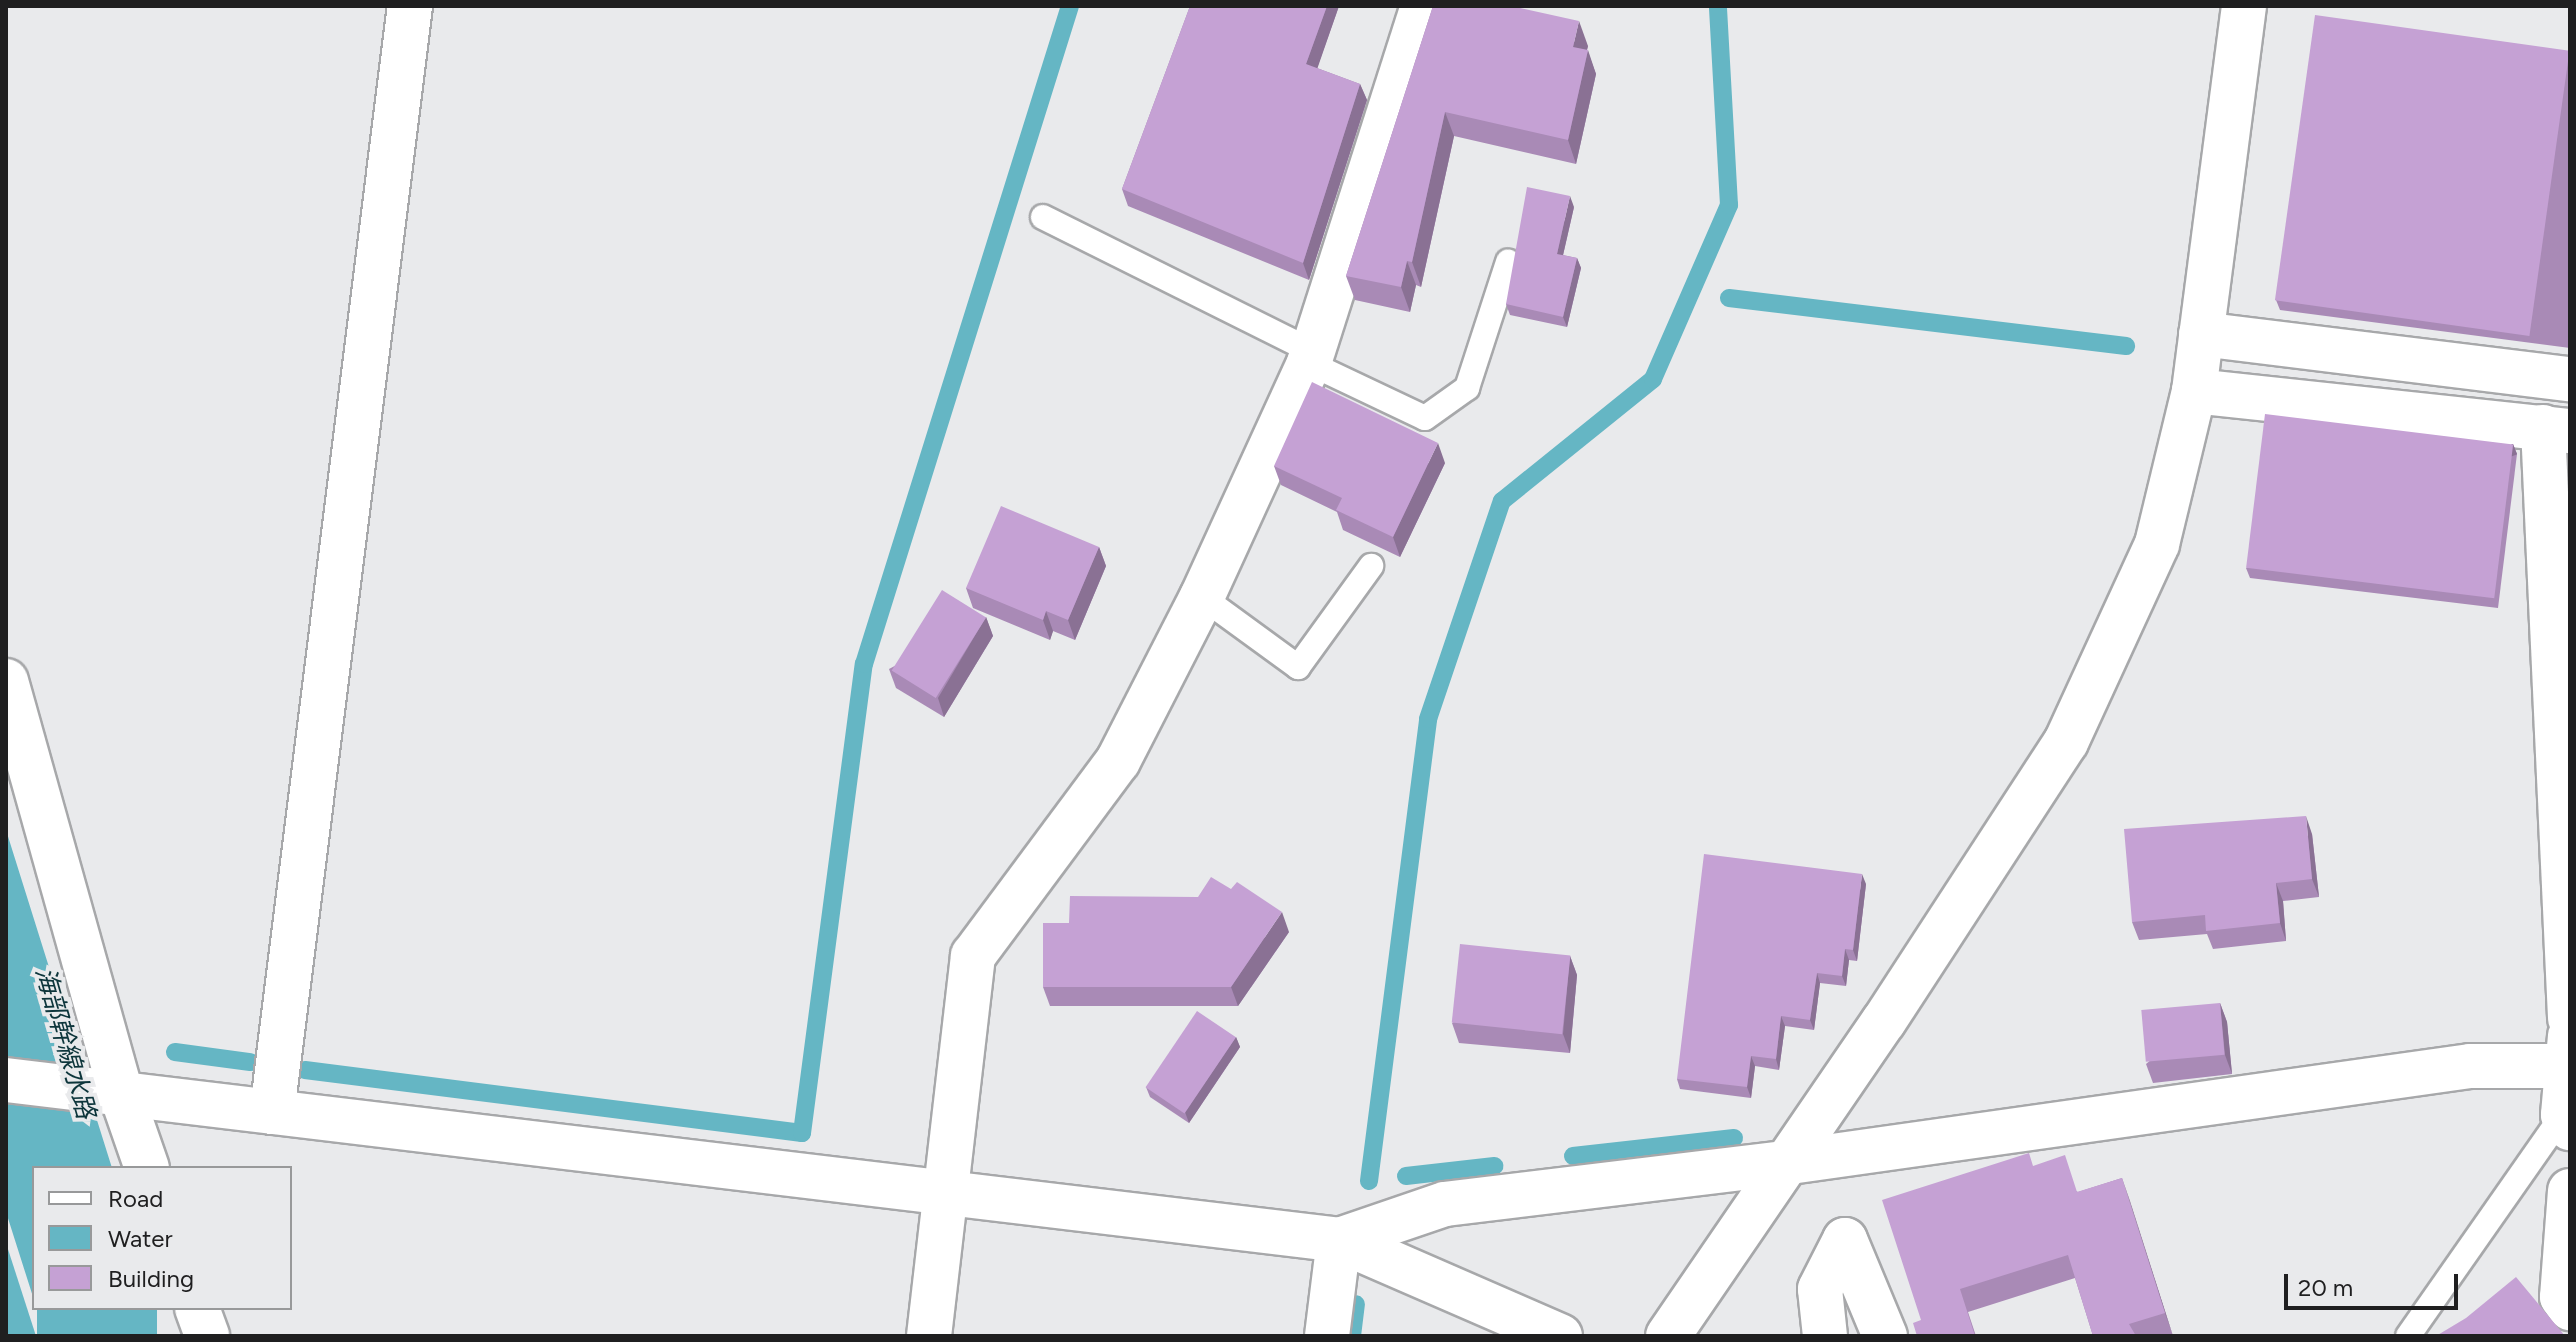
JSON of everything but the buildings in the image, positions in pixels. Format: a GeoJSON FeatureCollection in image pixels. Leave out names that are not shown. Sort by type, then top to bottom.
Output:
{"type":"FeatureCollection","features":[{"type":"Feature","properties":{"kind":"street"},"geometry":{"type":"LineString","coordinates":[[272,1112],[410,6]]}},
{"type":"Feature","properties":{"kind":"street"},"geometry":{"type":"LineString","coordinates":[[929,1336],[949,1195],[973,956],[1118,761],[1202,597],[1311,357],[1423,6]]}},
{"type":"Feature","properties":{"kind":"street"},"geometry":{"type":"LineString","coordinates":[[1668,1336],[1783,1163],[1884,1021],[2066,742],[2157,544],[2194,391],[2244,6]]}},
{"type":"Feature","properties":{"kind":"street"},"geometry":{"type":"LineString","coordinates":[[2201,334],[2570,379]]}},
{"type":"Feature","properties":{"kind":"street"},"geometry":{"type":"LineString","coordinates":[[2194,391],[2556,429],[2570,1018]]}},
{"type":"Feature","properties":{"kind":"street"},"geometry":{"type":"LineString","coordinates":[[6,681],[105,1093],[146,1166]]}},
{"type":"Feature","properties":{"kind":"street"},"geometry":{"type":"LineString","coordinates":[[1339,1240],[1445,1204],[1783,1163],[2470,1066],[2569,1055],[2566,1121]]}},
{"type":"Feature","properties":{"kind":"street"},"geometry":{"type":"LineString","coordinates":[[6,1080],[1339,1240],[1560,1336]]}},
{"type":"Feature","properties":{"kind":"street"},"geometry":{"type":"LineString","coordinates":[[2570,1191],[2562,1297],[2570,1308]]}},
{"type":"Feature","properties":{"kind":"street"},"geometry":{"type":"LineString","coordinates":[[1327,1336],[1339,1240]]}},
{"type":"Feature","properties":{"kind":"street"},"geometry":{"type":"LineString","coordinates":[[1825,1336],[1820,1289],[1845,1240],[1885,1336]]}},
{"type":"Feature","properties":{"kind":"street"},"geometry":{"type":"LineString","coordinates":[[198,1310],[207,1336]]}},
{"type":"Feature","properties":{"kind":"lane"},"geometry":{"type":"LineString","coordinates":[[1043,217],[1425,418],[1467,388],[1508,262]]}},
{"type":"Feature","properties":{"kind":"lane"},"geometry":{"type":"LineString","coordinates":[[1202,597],[1298,667],[1371,566]]}},
{"type":"Feature","properties":{"kind":"lane"},"geometry":{"type":"LineString","coordinates":[[2408,1336],[2566,1121]]}},
{"type":"Feature","properties":{"kind":"water","name":"海部幹線水路"},"geometry":{"type":"Polygon","coordinates":[[[6,830],[111,1166],[32,1166],[32,1294],[6,1212],[6,830]]]}},
{"type":"Feature","properties":{"kind":"water"},"geometry":{"type":"Polygon","coordinates":[[[6,1243],[36,1336],[6,1336],[6,1243]]]}},
{"type":"Feature","properties":{"kind":"water"},"geometry":{"type":"Polygon","coordinates":[[[37,1310],[157,1310],[157,1336],[37,1336],[37,1310]]]}},
{"type":"Feature","properties":{"kind":"waterway"},"geometry":{"type":"LineString","coordinates":[[305,1070],[802,1133],[864,664],[1070,6]]}},
{"type":"Feature","properties":{"kind":"waterway"},"geometry":{"type":"LineString","coordinates":[[1369,1181],[1428,719],[1502,501],[1653,379],[1729,205],[1718,6]]}},
{"type":"Feature","properties":{"kind":"waterway"},"geometry":{"type":"LineString","coordinates":[[1729,298],[2126,346]]}},
{"type":"Feature","properties":{"kind":"waterway"},"geometry":{"type":"LineString","coordinates":[[175,1052],[250,1062]]}},
{"type":"Feature","properties":{"kind":"waterway"},"geometry":{"type":"LineString","coordinates":[[1573,1156],[1734,1138]]}},
{"type":"Feature","properties":{"kind":"waterway"},"geometry":{"type":"LineString","coordinates":[[1406,1176],[1494,1166]]}},
{"type":"Feature","properties":{"kind":"waterway"},"geometry":{"type":"LineString","coordinates":[[1352,1336],[1356,1304]]}}]}
